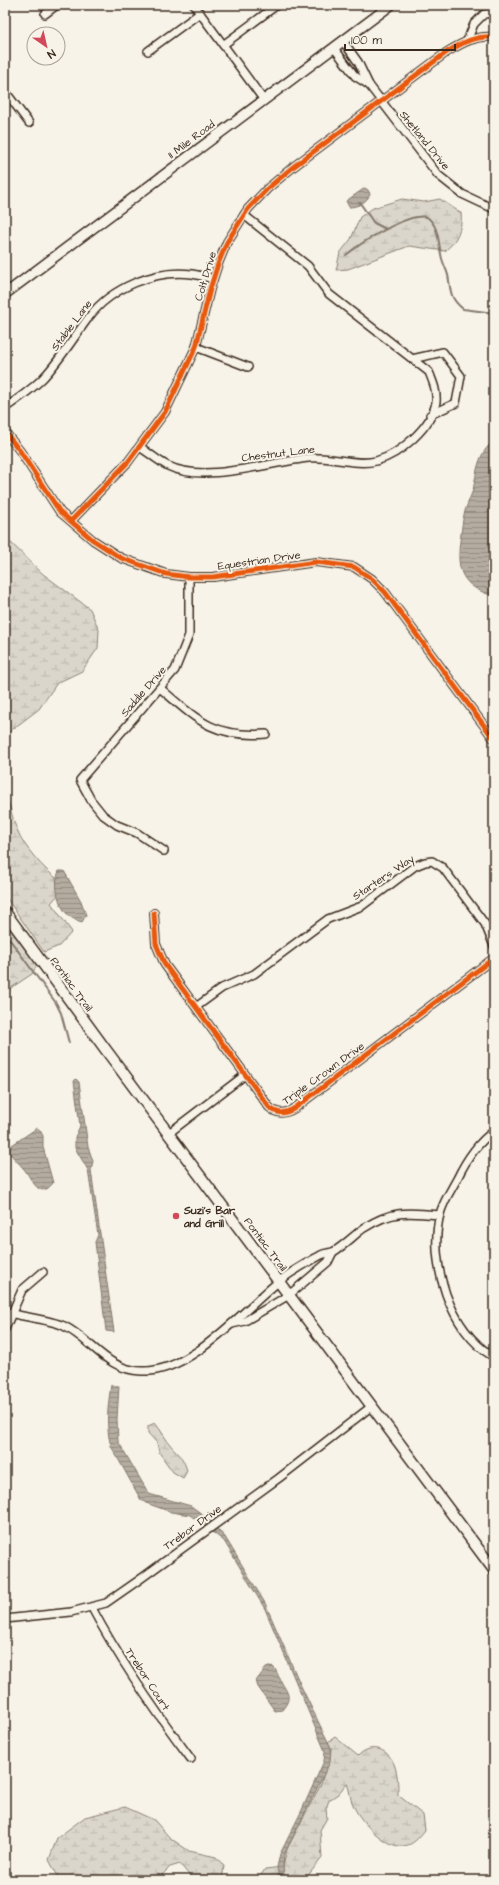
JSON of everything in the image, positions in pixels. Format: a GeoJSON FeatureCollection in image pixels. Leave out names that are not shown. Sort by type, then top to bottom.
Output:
{"type":"FeatureCollection","features":[{"type":"Feature","properties":{"kind":"main road","name":"Pontiac Trail"},"geometry":{"type":"LineString","coordinates":[[5,912],[494,1570]]}},
{"type":"Feature","properties":{"kind":"street"},"geometry":{"type":"LineString","coordinates":[[45,14],[57,5]]}},
{"type":"Feature","properties":{"kind":"street"},"geometry":{"type":"LineString","coordinates":[[194,5],[263,100]]}},
{"type":"Feature","properties":{"kind":"street"},"geometry":{"type":"LineString","coordinates":[[223,45],[277,5]]}},
{"type":"Feature","properties":{"kind":"street","name":"11 Mile Road"},"geometry":{"type":"LineString","coordinates":[[5,294],[391,5]]}},
{"type":"Feature","properties":{"kind":"street"},"geometry":{"type":"LineString","coordinates":[[148,51],[200,13]]}},
{"type":"Feature","properties":{"kind":"street"},"geometry":{"type":"LineString","coordinates":[[467,41],[474,24],[484,14],[494,13]]}},
{"type":"Feature","properties":{"kind":"street","name":"Colt Drive"},"geometry":{"type":"LineString","coordinates":[[71,521],[128,462],[165,412],[196,347],[213,279],[227,242],[244,215],[268,188],[293,166],[446,52],[475,38],[494,37]]}},
{"type":"Feature","properties":{"kind":"street","name":"Shetland Drive"},"geometry":{"type":"LineString","coordinates":[[343,41],[358,62],[369,85],[380,101],[438,175],[462,194],[494,209]]}},
{"type":"Feature","properties":{"kind":"street","name":"Shetland Drive"},"geometry":{"type":"LineString","coordinates":[[334,48],[355,76],[369,85]]}},
{"type":"Feature","properties":{"kind":"street"},"geometry":{"type":"LineString","coordinates":[[5,91],[29,123]]}},
{"type":"Feature","properties":{"kind":"street","name":"Chestnut Lane"},"geometry":{"type":"LineString","coordinates":[[140,447],[168,466],[190,472],[225,472],[310,458],[375,462],[395,453],[416,437],[430,415],[436,402],[435,387],[429,372],[329,294],[308,266],[244,215]]}},
{"type":"Feature","properties":{"kind":"street","name":"Stable Lane"},"geometry":{"type":"LineString","coordinates":[[5,408],[43,378],[66,351],[90,316],[102,302],[119,290],[140,281],[161,275],[192,274],[213,279]]}},
{"type":"Feature","properties":{"kind":"street"},"geometry":{"type":"LineString","coordinates":[[196,347],[248,367]]}},
{"type":"Feature","properties":{"kind":"street"},"geometry":{"type":"LineString","coordinates":[[412,359],[444,352],[461,376],[456,403],[430,415]]}},
{"type":"Feature","properties":{"kind":"street","name":"Equestrian Drive"},"geometry":{"type":"LineString","coordinates":[[5,432],[20,451],[60,512],[93,540],[121,558],[166,574],[189,577],[213,577],[316,562],[354,567],[372,579],[386,592],[494,738]]}},
{"type":"Feature","properties":{"kind":"street","name":"Saddle Drive"},"geometry":{"type":"LineString","coordinates":[[164,851],[137,833],[117,825],[103,815],[91,800],[80,780],[175,670],[189,635],[189,577]]}},
{"type":"Feature","properties":{"kind":"street"},"geometry":{"type":"LineString","coordinates":[[160,688],[196,719],[224,732],[248,735],[266,734]]}},
{"type":"Feature","properties":{"kind":"street","name":"Starters Way"},"geometry":{"type":"LineString","coordinates":[[196,1008],[222,988],[254,974],[328,919],[362,906],[415,866],[425,862],[432,861],[443,868],[486,924],[494,946]]}},
{"type":"Feature","properties":{"kind":"street","name":"Triple Crown Drive"},"geometry":{"type":"LineString","coordinates":[[154,913],[156,944],[165,965],[245,1075],[273,1111],[278,1113],[288,1112],[494,958]]}},
{"type":"Feature","properties":{"kind":"street"},"geometry":{"type":"LineString","coordinates":[[168,1133],[245,1075]]}},
{"type":"Feature","properties":{"kind":"street"},"geometry":{"type":"LineString","coordinates":[[494,1132],[484,1138],[465,1162],[440,1215],[436,1247],[440,1277],[454,1314],[472,1338],[486,1352],[494,1357]]}},
{"type":"Feature","properties":{"kind":"street"},"geometry":{"type":"LineString","coordinates":[[8,1313],[62,1325],[88,1341],[99,1354],[111,1362],[125,1368],[140,1372],[162,1370],[175,1365],[231,1324],[279,1282],[322,1254],[333,1252],[365,1228],[381,1219],[402,1212],[440,1215]]}},
{"type":"Feature","properties":{"kind":"street"},"geometry":{"type":"LineString","coordinates":[[231,1324],[245,1321],[288,1294],[328,1262],[333,1252]]}},
{"type":"Feature","properties":{"kind":"street"},"geometry":{"type":"LineString","coordinates":[[5,1328],[8,1313],[22,1290],[43,1272]]}},
{"type":"Feature","properties":{"kind":"street","name":"Trebor Drive"},"geometry":{"type":"LineString","coordinates":[[5,1619],[71,1612],[92,1608],[106,1603],[204,1533],[372,1406]]}},
{"type":"Feature","properties":{"kind":"street","name":"Trebor Court"},"geometry":{"type":"LineString","coordinates":[[92,1608],[109,1640],[162,1720],[191,1759]]}},
{"type":"Feature","properties":{"kind":"green space"},"geometry":{"type":"Polygon","coordinates":[[[402,199],[424,202],[440,199],[461,213],[460,229],[449,247],[445,251],[409,246],[348,269],[336,270],[340,253],[351,239],[360,217],[373,208],[402,199]]]}},
{"type":"Feature","properties":{"kind":"green space"},"geometry":{"type":"Polygon","coordinates":[[[5,537],[43,574],[90,609],[99,630],[98,648],[82,671],[57,683],[39,709],[5,735],[5,537]]]}},
{"type":"Feature","properties":{"kind":"green space"},"geometry":{"type":"Polygon","coordinates":[[[5,793],[16,827],[25,845],[56,878],[58,895],[51,903],[72,932],[59,946],[44,952],[5,896],[5,793]]]}},
{"type":"Feature","properties":{"kind":"green space"},"geometry":{"type":"Polygon","coordinates":[[[5,923],[37,965],[32,974],[5,992],[5,923]]]}},
{"type":"Feature","properties":{"kind":"green space"},"geometry":{"type":"Polygon","coordinates":[[[155,1423],[183,1460],[187,1471],[183,1478],[173,1472],[159,1452],[157,1443],[148,1433],[148,1426],[155,1423]]]}},
{"type":"Feature","properties":{"kind":"green space"},"geometry":{"type":"Polygon","coordinates":[[[335,1737],[358,1756],[362,1752],[371,1749],[380,1750],[389,1755],[397,1773],[398,1795],[423,1815],[425,1830],[410,1844],[396,1846],[389,1843],[374,1833],[357,1813],[347,1783],[338,1794],[329,1800],[326,1809],[327,1818],[320,1830],[322,1858],[306,1880],[258,1880],[265,1869],[283,1867],[287,1849],[321,1784],[331,1748],[328,1742],[335,1737]]]}},
{"type":"Feature","properties":{"kind":"green space"},"geometry":{"type":"Polygon","coordinates":[[[125,1807],[154,1820],[170,1838],[189,1851],[216,1857],[224,1866],[222,1880],[193,1880],[180,1864],[170,1867],[157,1880],[60,1880],[49,1860],[57,1838],[85,1817],[125,1807]]]}},
{"type":"Feature","properties":{"kind":"shaded area"},"geometry":{"type":"Polygon","coordinates":[[[365,188],[370,194],[367,199],[359,205],[349,207],[346,201],[365,188]]]}},
{"type":"Feature","properties":{"kind":"shaded area"},"geometry":{"type":"Polygon","coordinates":[[[494,441],[494,596],[475,588],[468,583],[461,569],[459,552],[464,516],[473,490],[481,457],[488,446],[494,441]]]}},
{"type":"Feature","properties":{"kind":"shaded area"},"geometry":{"type":"Polygon","coordinates":[[[59,871],[64,871],[81,901],[86,915],[82,922],[73,919],[67,914],[60,903],[57,890],[57,877],[59,871]]]}},
{"type":"Feature","properties":{"kind":"shaded area"},"geometry":{"type":"Polygon","coordinates":[[[76,1079],[79,1082],[88,1147],[93,1161],[91,1170],[114,1332],[106,1331],[95,1242],[98,1235],[88,1170],[75,1148],[75,1137],[80,1126],[74,1081],[76,1079]]]}},
{"type":"Feature","properties":{"kind":"shaded area"},"geometry":{"type":"Polygon","coordinates":[[[37,1128],[43,1136],[43,1147],[53,1183],[44,1190],[40,1189],[33,1183],[24,1169],[9,1152],[12,1145],[37,1128]]]}},
{"type":"Feature","properties":{"kind":"shaded area"},"geometry":{"type":"Polygon","coordinates":[[[111,1385],[119,1386],[117,1419],[118,1441],[149,1494],[191,1506],[206,1517],[225,1537],[265,1603],[301,1686],[331,1748],[330,1762],[284,1855],[283,1867],[285,1880],[279,1880],[277,1867],[280,1854],[324,1761],[325,1751],[265,1609],[224,1541],[190,1515],[171,1512],[141,1500],[111,1446],[108,1431],[108,1408],[111,1385]]]}},
{"type":"Feature","properties":{"kind":"shaded area"},"geometry":{"type":"Polygon","coordinates":[[[272,1666],[288,1694],[288,1701],[282,1710],[275,1711],[258,1687],[256,1681],[266,1668],[272,1666]]]}},
{"type":"Feature","properties":{"kind":"waterway"},"geometry":{"type":"LineString","coordinates":[[360,203],[374,223],[386,229]]}},
{"type":"Feature","properties":{"kind":"waterway"},"geometry":{"type":"LineString","coordinates":[[346,255],[373,236],[397,224],[408,219],[427,217],[436,229],[442,260],[448,275],[451,294],[455,301],[463,309],[494,313]]}},
{"type":"Feature","properties":{"kind":"waterway"},"geometry":{"type":"LineString","coordinates":[[5,933],[56,1003],[61,1013],[69,1043]]}},
{"type":"Feature","properties":{"kind":"cycle path"},"geometry":{"type":"LineString","coordinates":[[71,521],[128,462],[165,412],[196,347],[210,289],[218,264],[227,242],[248,209],[267,189],[293,167],[447,52],[475,38],[494,37]]}},
{"type":"Feature","properties":{"kind":"cycle path"},"geometry":{"type":"LineString","coordinates":[[5,432],[20,451],[60,512],[93,540],[121,558],[166,574],[189,577],[213,577],[316,562],[354,567],[372,579],[385,592],[494,739]]}},
{"type":"Feature","properties":{"kind":"cycle path"},"geometry":{"type":"LineString","coordinates":[[154,913],[156,944],[165,965],[269,1107],[272,1110],[282,1113],[288,1112],[295,1108],[494,958]]}},
{"type":"Feature","properties":{"kind":"place","name":"Suzi's Bar and Grill"},"geometry":{"type":"Point","coordinates":[176,1216]}}]}
